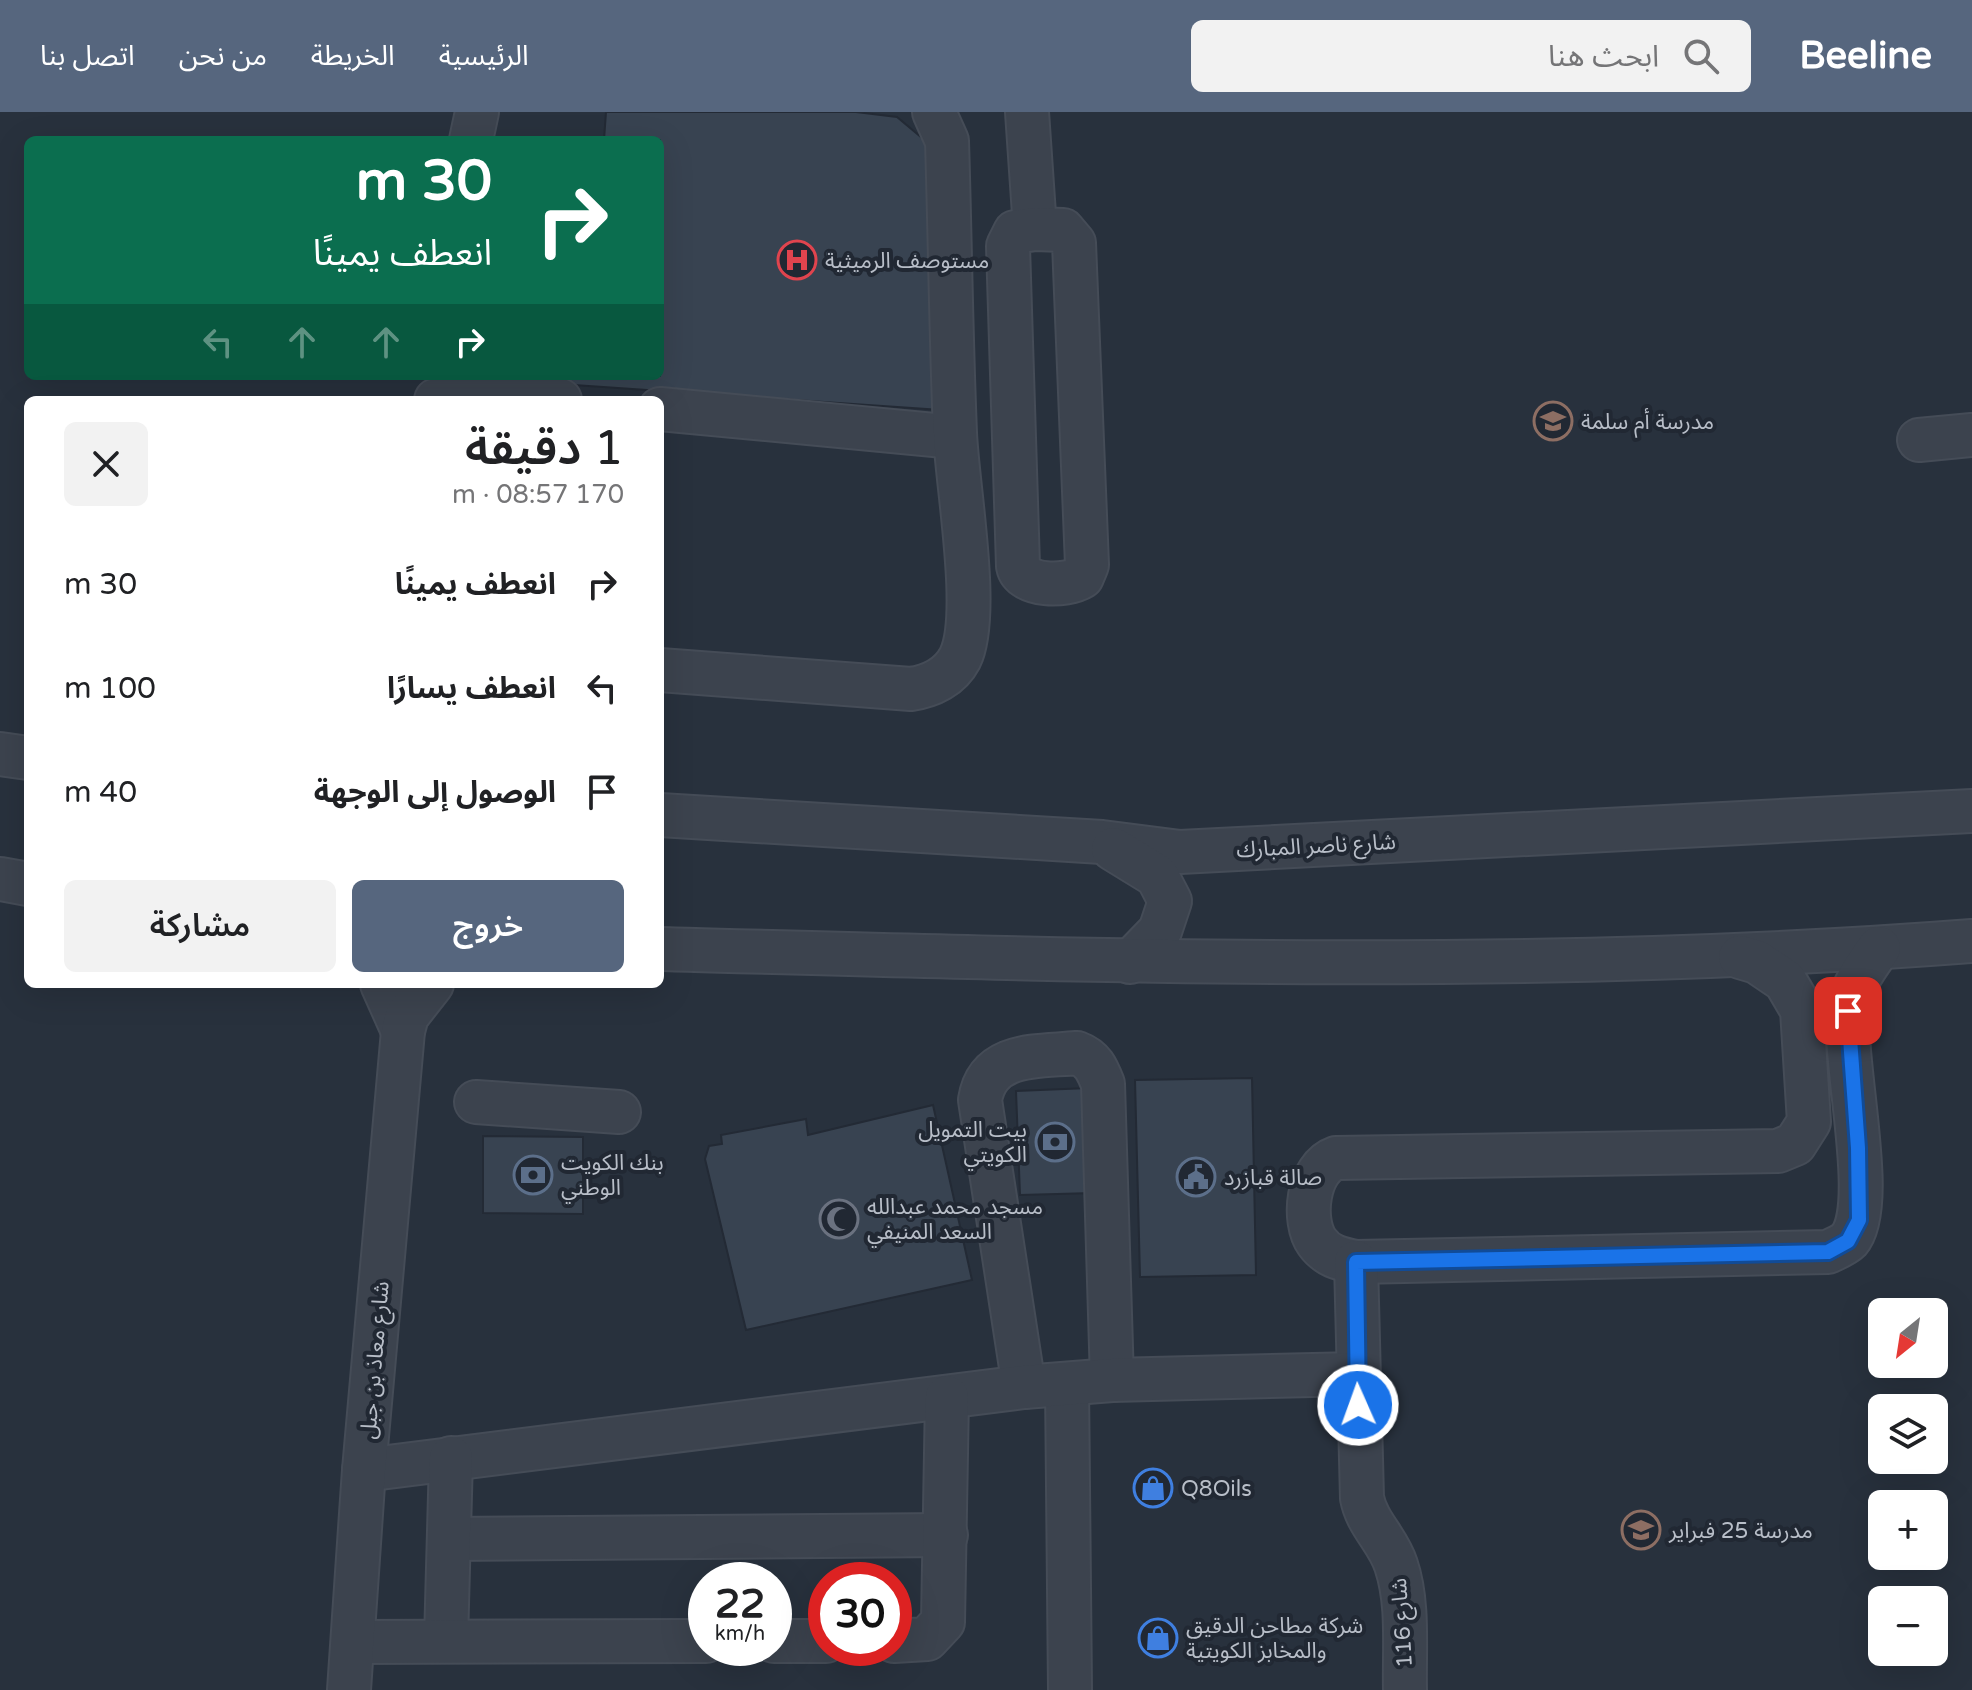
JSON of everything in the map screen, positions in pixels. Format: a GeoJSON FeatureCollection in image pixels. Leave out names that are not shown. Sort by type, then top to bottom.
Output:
{"type":"FeatureCollection","features":[{"type":"Feature","properties":{"kind":"street"},"geometry":{"type":"LineString","coordinates":[[472,136],[477,112]]}},
{"type":"Feature","properties":{"kind":"street"},"geometry":{"type":"LineString","coordinates":[[664,670],[911,689],[940,679],[960,658],[965,641],[967,590],[955,437],[947,141],[934,112]]}},
{"type":"Feature","properties":{"kind":"street"},"geometry":{"type":"LineString","coordinates":[[1027,112],[1035,229]]}},
{"type":"Feature","properties":{"kind":"street"},"geometry":{"type":"LineString","coordinates":[[1035,229],[1063,230],[1074,243],[1087,565],[1082,577],[1073,582],[1028,580],[1020,574],[1018,566],[1008,246],[1015,232],[1035,229]]}},
{"type":"Feature","properties":{"kind":"street"},"geometry":{"type":"LineString","coordinates":[[456,396],[475,392],[518,396]]}},
{"type":"Feature","properties":{"kind":"street"},"geometry":{"type":"LineString","coordinates":[[664,409],[955,437]]}},
{"type":"Feature","properties":{"kind":"street"},"geometry":{"type":"LineString","coordinates":[[1919,440],[1972,435]]}},
{"type":"Feature","properties":{"kind":"street"},"geometry":{"type":"LineString","coordinates":[[0,754],[24,757]]}},
{"type":"Feature","properties":{"kind":"street","name":"شارع ناصر المبارك"},"geometry":{"type":"LineString","coordinates":[[665,814],[1102,842],[1180,852],[1972,811]]}},
{"type":"Feature","properties":{"kind":"street"},"geometry":{"type":"LineString","coordinates":[[1102,842],[1157,876],[1170,901],[1160,931],[1130,962]]}},
{"type":"Feature","properties":{"kind":"street"},"geometry":{"type":"LineString","coordinates":[[0,879],[24,883]]}},
{"type":"Feature","properties":{"kind":"street"},"geometry":{"type":"LineString","coordinates":[[664,949],[1130,962],[1740,957],[1972,941]]}},
{"type":"Feature","properties":{"kind":"street"},"geometry":{"type":"LineString","coordinates":[[1858,1148],[1795,1144],[1778,1151],[1336,1158],[1327,1162],[1314,1176],[1310,1187],[1313,1235],[1334,1258],[1356,1262],[1828,1252],[1848,1241],[1859,1220],[1858,1148],[1848,1011],[1854,983],[1879,948]]}},
{"type":"Feature","properties":{"kind":"street"},"geometry":{"type":"LineString","coordinates":[[1740,957],[1757,962],[1785,981],[1802,1010],[1809,1122],[1795,1144]]}},
{"type":"Feature","properties":{"kind":"street","name":"شارع معاذ بن جبل"},"geometry":{"type":"LineString","coordinates":[[384,988],[403,1031]]}},
{"type":"Feature","properties":{"kind":"street","name":"شارع معاذ بن جبل"},"geometry":{"type":"LineString","coordinates":[[349,1690],[364,1470],[403,1031],[407,1016],[429,988]]}},
{"type":"Feature","properties":{"kind":"street"},"geometry":{"type":"LineString","coordinates":[[1024,1387],[980,1100],[982,1086],[997,1067],[1009,1060],[1077,1053],[1087,1057],[1097,1068],[1103,1084],[1112,1380]]}},
{"type":"Feature","properties":{"kind":"street"},"geometry":{"type":"LineString","coordinates":[[476,1102],[619,1112]]}},
{"type":"Feature","properties":{"kind":"street","name":"شارع 116"},"geometry":{"type":"LineString","coordinates":[[1356,1262],[1356,1374],[1362,1498],[1369,1520],[1390,1549],[1401,1581],[1405,1690]]}},
{"type":"Feature","properties":{"kind":"street"},"geometry":{"type":"LineString","coordinates":[[364,1470],[1024,1387],[1112,1380],[1356,1374]]}},
{"type":"Feature","properties":{"kind":"street"},"geometry":{"type":"LineString","coordinates":[[1067,1384],[1070,1690]]}},
{"type":"Feature","properties":{"kind":"street"},"geometry":{"type":"LineString","coordinates":[[912,1640],[927,1639],[943,1622],[947,1397]]}},
{"type":"Feature","properties":{"kind":"street"},"geometry":{"type":"LineString","coordinates":[[446,1641],[451,1458]]}},
{"type":"Feature","properties":{"kind":"street"},"geometry":{"type":"LineString","coordinates":[[449,1539],[946,1535]]}},
{"type":"Feature","properties":{"kind":"street"},"geometry":{"type":"LineString","coordinates":[[353,1642],[688,1641]]}},
{"type":"Feature","properties":{"kind":"building","name":"مستوصف الرميثية"},"geometry":{"type":"Polygon","coordinates":[[[606,112],[856,112],[897,117],[928,143],[941,410],[502,380],[664,380],[664,136],[604,136],[606,112]]]}},
{"type":"Feature","properties":{"kind":"building","name":"صالة قبازرد"},"geometry":{"type":"Polygon","coordinates":[[[1252,1078],[1256,1275],[1140,1277],[1135,1080],[1252,1078]]]}},
{"type":"Feature","properties":{"kind":"building","name":"بيت التمويل الكويتي"},"geometry":{"type":"Polygon","coordinates":[[[1089,1088],[1094,1193],[1020,1195],[1016,1091],[1089,1088]]]}},
{"type":"Feature","properties":{"kind":"building","name":"مسجد محمد عبدالله السعد المنيفي"},"geometry":{"type":"Polygon","coordinates":[[[933,1105],[972,1280],[746,1330],[705,1159],[709,1146],[722,1144],[721,1135],[806,1119],[808,1135],[933,1105]]]}},
{"type":"Feature","properties":{"kind":"building","name":"بنك الكويت الوطني"},"geometry":{"type":"Polygon","coordinates":[[[483,1136],[583,1137],[583,1214],[483,1213],[483,1136]]]}},
{"type":"Feature","properties":{"kind":"place","name":"مستوصف الرميثية"},"geometry":{"type":"Point","coordinates":[797,260]}},
{"type":"Feature","properties":{"kind":"place","name":"مدرسة أم سلمة"},"geometry":{"type":"Point","coordinates":[1553,421]}},
{"type":"Feature","properties":{"kind":"place","name":"بيت التمويل الكويتي"},"geometry":{"type":"Point","coordinates":[1055,1142]}},
{"type":"Feature","properties":{"kind":"place","name":"بنك الكويت الوطني"},"geometry":{"type":"Point","coordinates":[533,1175]}},
{"type":"Feature","properties":{"kind":"place","name":"صالة قبازرد"},"geometry":{"type":"Point","coordinates":[1196,1177]}},
{"type":"Feature","properties":{"kind":"place","name":"مسجد محمد عبدالله السعد المنيفي"},"geometry":{"type":"Point","coordinates":[839,1219]}},
{"type":"Feature","properties":{"kind":"place","name":"Q8Oils"},"geometry":{"type":"Point","coordinates":[1153,1488]}},
{"type":"Feature","properties":{"kind":"place","name":"مدرسة 25 فبراير"},"geometry":{"type":"Point","coordinates":[1641,1530]}},
{"type":"Feature","properties":{"kind":"place","name":"شركة مطاحن الدقيق والمخابز الكويتية"},"geometry":{"type":"Point","coordinates":[1158,1638]}},
{"type":"Feature","properties":{"kind":"route"},"geometry":{"type":"LineString","coordinates":[[1358,1405],[1356,1262],[1828,1252],[1848,1241],[1859,1220],[1858,1148],[1848,1011]]}}]}
